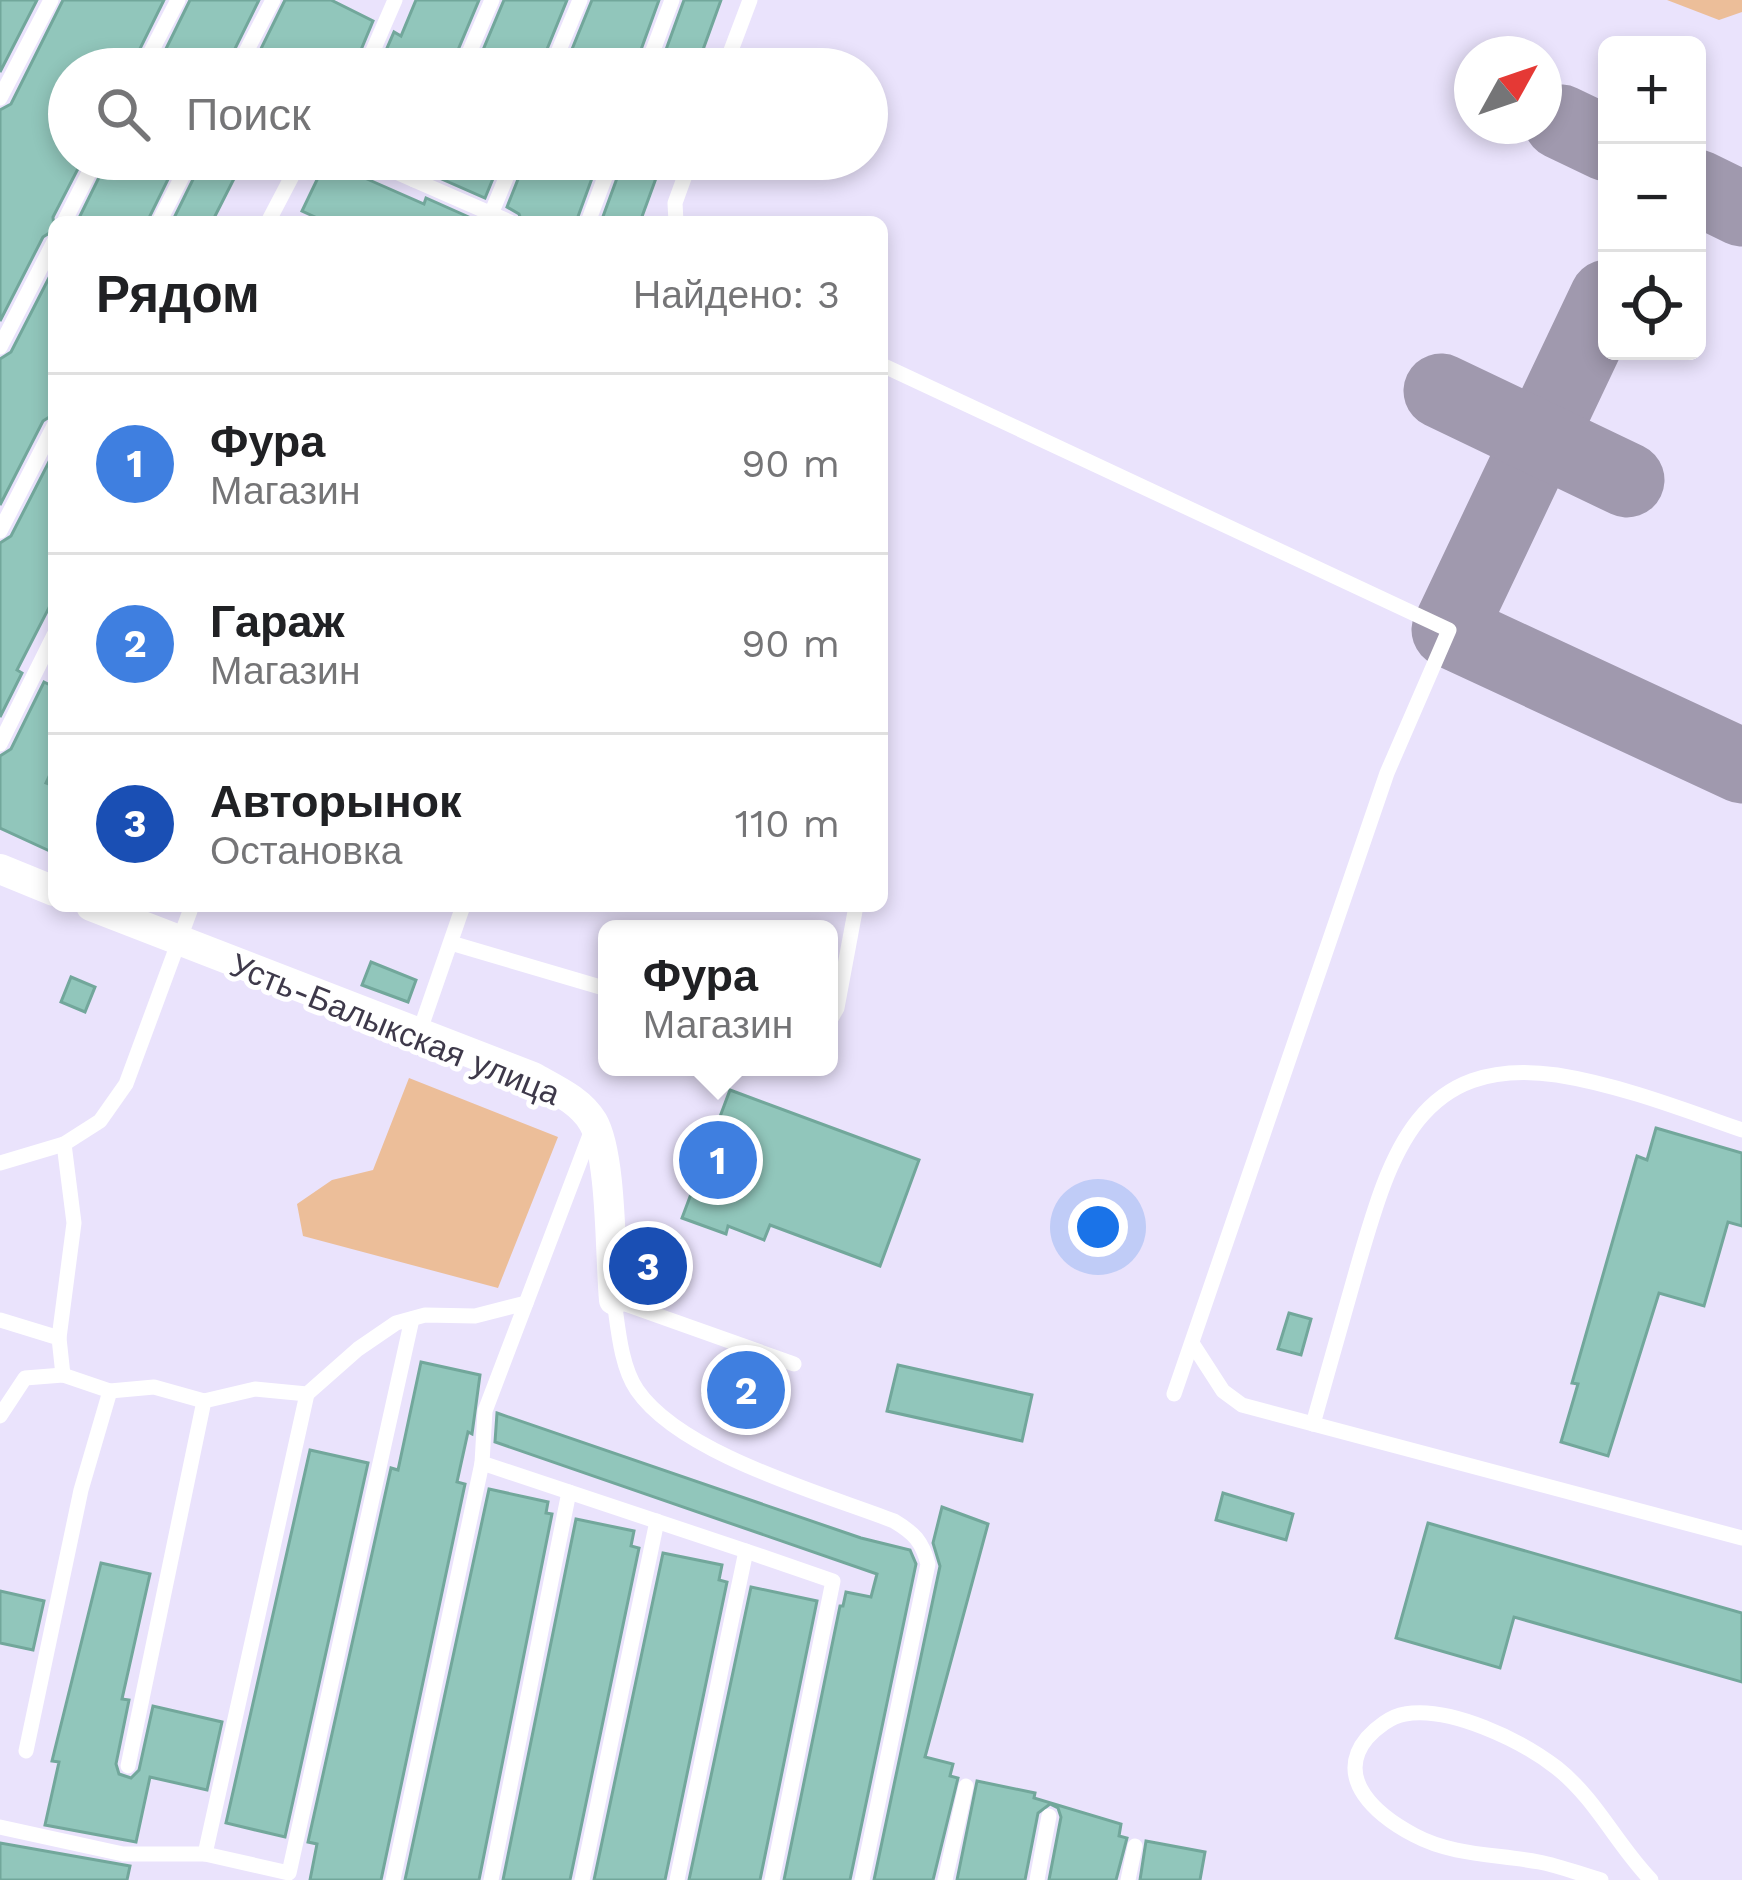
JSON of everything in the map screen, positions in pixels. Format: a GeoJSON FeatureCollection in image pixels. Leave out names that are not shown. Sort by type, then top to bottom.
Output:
{"type":"FeatureCollection","features":[{"type":"Feature","properties":{"kind":"street"},"geometry":{"type":"LineString","coordinates":[[0,869],[48,889]]}},
{"type":"Feature","properties":{"kind":"street","name":"Усть-Балыкская улица"},"geometry":{"type":"LineString","coordinates":[[106,912],[532,1077],[580,1106],[594,1124],[602,1151],[614,1300]]}},
{"type":"Feature","properties":{"kind":"lane"},"geometry":{"type":"LineString","coordinates":[[0,98],[50,0]]}},
{"type":"Feature","properties":{"kind":"lane"},"geometry":{"type":"LineString","coordinates":[[153,48],[178,0]]}},
{"type":"Feature","properties":{"kind":"lane"},"geometry":{"type":"LineString","coordinates":[[248,48],[273,0]]}},
{"type":"Feature","properties":{"kind":"lane"},"geometry":{"type":"LineString","coordinates":[[374,48],[395,0]]}},
{"type":"Feature","properties":{"kind":"lane"},"geometry":{"type":"LineString","coordinates":[[471,48],[492,0]]}},
{"type":"Feature","properties":{"kind":"lane"},"geometry":{"type":"LineString","coordinates":[[560,48],[580,0]]}},
{"type":"Feature","properties":{"kind":"lane"},"geometry":{"type":"LineString","coordinates":[[654,48],[673,0]]}},
{"type":"Feature","properties":{"kind":"lane"},"geometry":{"type":"LineString","coordinates":[[732,48],[750,0]]}},
{"type":"Feature","properties":{"kind":"lane"},"geometry":{"type":"LineString","coordinates":[[67,216],[85,180]]}},
{"type":"Feature","properties":{"kind":"lane"},"geometry":{"type":"LineString","coordinates":[[162,216],[180,180]]}},
{"type":"Feature","properties":{"kind":"lane"},"geometry":{"type":"LineString","coordinates":[[277,216],[292,180]]}},
{"type":"Feature","properties":{"kind":"lane"},"geometry":{"type":"LineString","coordinates":[[414,180],[496,216]]}},
{"type":"Feature","properties":{"kind":"lane"},"geometry":{"type":"LineString","coordinates":[[491,214],[505,180]]}},
{"type":"Feature","properties":{"kind":"lane"},"geometry":{"type":"LineString","coordinates":[[590,216],[604,180]]}},
{"type":"Feature","properties":{"kind":"lane"},"geometry":{"type":"LineString","coordinates":[[676,216],[683,180]]}},
{"type":"Feature","properties":{"kind":"lane"},"geometry":{"type":"LineString","coordinates":[[0,347],[48,254]]}},
{"type":"Feature","properties":{"kind":"lane"},"geometry":{"type":"LineString","coordinates":[[888,368],[1449,630],[1387,773],[1174,1394]]}},
{"type":"Feature","properties":{"kind":"lane"},"geometry":{"type":"LineString","coordinates":[[0,531],[48,438]]}},
{"type":"Feature","properties":{"kind":"lane"},"geometry":{"type":"LineString","coordinates":[[0,744],[48,647]]}},
{"type":"Feature","properties":{"kind":"lane"},"geometry":{"type":"LineString","coordinates":[[0,1163],[64,1144],[100,1121],[126,1084],[190,912]]}},
{"type":"Feature","properties":{"kind":"lane"},"geometry":{"type":"LineString","coordinates":[[419,1034],[462,912]]}},
{"type":"Feature","properties":{"kind":"lane"},"geometry":{"type":"LineString","coordinates":[[838,1003],[855,912]]}},
{"type":"Feature","properties":{"kind":"lane"},"geometry":{"type":"LineString","coordinates":[[451,943],[598,986]]}},
{"type":"Feature","properties":{"kind":"lane"},"geometry":{"type":"LineString","coordinates":[[1312,1424],[1381,1187],[1402,1139],[1447,1091],[1470,1079],[1507,1073],[1557,1076],[1652,1099],[1742,1130]]}},
{"type":"Feature","properties":{"kind":"lane"},"geometry":{"type":"LineString","coordinates":[[393,1880],[482,1463],[485,1411],[594,1124]]}},
{"type":"Feature","properties":{"kind":"lane"},"geometry":{"type":"LineString","coordinates":[[63,1375],[59,1338],[74,1223],[64,1144]]}},
{"type":"Feature","properties":{"kind":"lane"},"geometry":{"type":"LineString","coordinates":[[794,1364],[614,1300],[635,1388],[667,1422],[714,1450],[893,1521],[923,1546],[928,1564],[862,1880]]}},
{"type":"Feature","properties":{"kind":"lane"},"geometry":{"type":"LineString","coordinates":[[205,1854],[307,1394],[396,1323],[425,1315],[475,1316],[526,1303]]}},
{"type":"Feature","properties":{"kind":"lane"},"geometry":{"type":"LineString","coordinates":[[0,1826],[123,1854],[205,1854],[289,1873],[412,1319]]}},
{"type":"Feature","properties":{"kind":"lane"},"geometry":{"type":"LineString","coordinates":[[0,1321],[59,1338]]}},
{"type":"Feature","properties":{"kind":"lane"},"geometry":{"type":"LineString","coordinates":[[1192,1343],[1233,1400],[1742,1538]]}},
{"type":"Feature","properties":{"kind":"lane"},"geometry":{"type":"LineString","coordinates":[[0,1416],[25,1378],[63,1375],[110,1391],[154,1387],[204,1401],[255,1390],[307,1394]]}},
{"type":"Feature","properties":{"kind":"lane"},"geometry":{"type":"LineString","coordinates":[[26,1750],[81,1490],[110,1391]]}},
{"type":"Feature","properties":{"kind":"lane"},"geometry":{"type":"LineString","coordinates":[[128,1766],[204,1401]]}},
{"type":"Feature","properties":{"kind":"lane"},"geometry":{"type":"LineString","coordinates":[[482,1463],[833,1581],[772,1880]]}},
{"type":"Feature","properties":{"kind":"lane"},"geometry":{"type":"LineString","coordinates":[[490,1880],[569,1492]]}},
{"type":"Feature","properties":{"kind":"lane"},"geometry":{"type":"LineString","coordinates":[[582,1880],[657,1521]]}},
{"type":"Feature","properties":{"kind":"lane"},"geometry":{"type":"LineString","coordinates":[[677,1880],[746,1551]]}},
{"type":"Feature","properties":{"kind":"lane"},"geometry":{"type":"LineString","coordinates":[[1600,1880],[1540,1862],[1459,1851],[1416,1836],[1381,1814],[1362,1794],[1353,1771],[1359,1748],[1374,1730],[1401,1714],[1443,1713],[1485,1728],[1554,1766],[1583,1793],[1651,1880]]}},
{"type":"Feature","properties":{"kind":"lane"},"geometry":{"type":"LineString","coordinates":[[945,1880],[966,1786]]}},
{"type":"Feature","properties":{"kind":"lane"},"geometry":{"type":"LineString","coordinates":[[1037,1880],[1049,1816]]}},
{"type":"Feature","properties":{"kind":"lane"},"geometry":{"type":"LineString","coordinates":[[1128,1880],[1135,1846]]}},
{"type":"Feature","properties":{"kind":"shaded area"},"geometry":{"type":"Polygon","coordinates":[[[1667,0],[1742,0],[1742,12],[1719,20],[1667,0]]]}},
{"type":"Feature","properties":{"kind":"shaded area"},"geometry":{"type":"Polygon","coordinates":[[[409,1078],[558,1137],[498,1288],[303,1236],[297,1204],[332,1180],[373,1170],[409,1078]]]}},
{"type":"Feature","properties":{"kind":"building"},"geometry":{"type":"Polygon","coordinates":[[[0,0],[37,0],[0,72],[0,0]]]}},
{"type":"Feature","properties":{"kind":"building"},"geometry":{"type":"Polygon","coordinates":[[[63,0],[164,0],[140,48],[48,48],[48,180],[72,180],[54,216],[48,216],[48,234],[0,321],[0,110],[11,104],[63,0]]]}},
{"type":"Feature","properties":{"kind":"building"},"geometry":{"type":"Polygon","coordinates":[[[190,0],[259,0],[235,48],[166,48],[190,0]]]}},
{"type":"Feature","properties":{"kind":"building"},"geometry":{"type":"Polygon","coordinates":[[[285,0],[331,0],[373,21],[362,48],[261,48],[285,0]]]}},
{"type":"Feature","properties":{"kind":"building"},"geometry":{"type":"Polygon","coordinates":[[[416,0],[479,0],[459,48],[387,48],[394,32],[401,36],[416,0]]]}},
{"type":"Feature","properties":{"kind":"building"},"geometry":{"type":"Polygon","coordinates":[[[504,0],[567,0],[548,48],[484,48],[504,0]]]}},
{"type":"Feature","properties":{"kind":"building"},"geometry":{"type":"Polygon","coordinates":[[[592,0],[659,0],[642,48],[573,48],[592,0]]]}},
{"type":"Feature","properties":{"kind":"building"},"geometry":{"type":"Polygon","coordinates":[[[684,0],[721,0],[704,48],[667,48],[684,0]]]}},
{"type":"Feature","properties":{"kind":"building"},"geometry":{"type":"Polygon","coordinates":[[[98,180],[168,180],[150,216],[80,216],[98,180]]]}},
{"type":"Feature","properties":{"kind":"building"},"geometry":{"type":"Polygon","coordinates":[[[193,180],[233,180],[215,216],[175,216],[193,180]]]}},
{"type":"Feature","properties":{"kind":"building"},"geometry":{"type":"Polygon","coordinates":[[[317,180],[369,180],[466,216],[313,216],[302,211],[317,180]]]}},
{"type":"Feature","properties":{"kind":"building"},"geometry":{"type":"Polygon","coordinates":[[[444,180],[492,180],[485,198],[444,180]]]}},
{"type":"Feature","properties":{"kind":"building"},"geometry":{"type":"Polygon","coordinates":[[[518,180],[591,180],[578,216],[520,216],[507,207],[518,180]]]}},
{"type":"Feature","properties":{"kind":"building"},"geometry":{"type":"Polygon","coordinates":[[[616,180],[655,180],[642,216],[603,216],[616,180]]]}},
{"type":"Feature","properties":{"kind":"building"},"geometry":{"type":"Polygon","coordinates":[[[48,280],[48,418],[0,505],[0,359],[11,352],[48,280]]]}},
{"type":"Feature","properties":{"kind":"building"},"geometry":{"type":"Polygon","coordinates":[[[48,464],[48,610],[17,670],[22,673],[0,717],[0,543],[11,536],[48,464]]]}},
{"type":"Feature","properties":{"kind":"building"},"geometry":{"type":"Polygon","coordinates":[[[44,682],[48,684],[48,850],[0,828],[0,756],[11,749],[44,682]]]}},
{"type":"Feature","properties":{"kind":"building"},"geometry":{"type":"Polygon","coordinates":[[[371,962],[416,980],[408,1002],[362,985],[371,962]]]}},
{"type":"Feature","properties":{"kind":"building"},"geometry":{"type":"Polygon","coordinates":[[[71,977],[95,987],[85,1012],[61,1002],[71,977]]]}},
{"type":"Feature","properties":{"kind":"building"},"geometry":{"type":"Polygon","coordinates":[[[730,1090],[919,1160],[880,1266],[770,1225],[764,1240],[728,1226],[726,1234],[682,1218],[730,1090]]]}},
{"type":"Feature","properties":{"kind":"building"},"geometry":{"type":"Polygon","coordinates":[[[1656,1128],[1742,1153],[1742,1226],[1728,1222],[1704,1306],[1659,1293],[1608,1456],[1561,1442],[1578,1384],[1572,1383],[1637,1156],[1647,1160],[1656,1128]]]}},
{"type":"Feature","properties":{"kind":"building"},"geometry":{"type":"Polygon","coordinates":[[[1289,1313],[1311,1319],[1301,1355],[1278,1349],[1289,1313]]]}},
{"type":"Feature","properties":{"kind":"building"},"geometry":{"type":"Polygon","coordinates":[[[421,1362],[480,1375],[472,1434],[468,1432],[457,1482],[465,1484],[381,1880],[310,1880],[317,1844],[308,1842],[391,1468],[398,1470],[421,1362]]]}},
{"type":"Feature","properties":{"kind":"building"},"geometry":{"type":"Polygon","coordinates":[[[714,1363],[788,1388],[779,1417],[703,1393],[714,1363]]]}},
{"type":"Feature","properties":{"kind":"building"},"geometry":{"type":"Polygon","coordinates":[[[898,1365],[1032,1395],[1022,1441],[887,1411],[898,1365]]]}},
{"type":"Feature","properties":{"kind":"building"},"geometry":{"type":"Polygon","coordinates":[[[497,1413],[861,1538],[910,1550],[916,1564],[850,1880],[784,1880],[840,1606],[846,1592],[871,1597],[877,1574],[495,1442],[497,1413]]]}},
{"type":"Feature","properties":{"kind":"building"},"geometry":{"type":"Polygon","coordinates":[[[310,1450],[368,1463],[285,1837],[226,1823],[310,1450]]]}},
{"type":"Feature","properties":{"kind":"building"},"geometry":{"type":"Polygon","coordinates":[[[489,1489],[548,1502],[546,1513],[552,1514],[479,1880],[405,1880],[489,1489]]]}},
{"type":"Feature","properties":{"kind":"building"},"geometry":{"type":"Polygon","coordinates":[[[1223,1493],[1293,1514],[1286,1540],[1216,1520],[1223,1493]]]}},
{"type":"Feature","properties":{"kind":"building"},"geometry":{"type":"Polygon","coordinates":[[[942,1507],[988,1524],[925,1757],[953,1764],[950,1776],[958,1778],[933,1880],[874,1880],[940,1566],[933,1543],[942,1507]]]}},
{"type":"Feature","properties":{"kind":"building"},"geometry":{"type":"Polygon","coordinates":[[[576,1519],[634,1531],[631,1546],[639,1548],[570,1880],[503,1880],[576,1519]]]}},
{"type":"Feature","properties":{"kind":"building"},"geometry":{"type":"Polygon","coordinates":[[[1428,1523],[1742,1613],[1742,1682],[1514,1617],[1500,1668],[1396,1638],[1428,1523]]]}},
{"type":"Feature","properties":{"kind":"building"},"geometry":{"type":"Polygon","coordinates":[[[663,1553],[722,1565],[719,1580],[727,1582],[665,1880],[594,1880],[663,1553]]]}},
{"type":"Feature","properties":{"kind":"building"},"geometry":{"type":"Polygon","coordinates":[[[101,1563],[150,1574],[122,1699],[129,1700],[116,1764],[119,1774],[131,1778],[139,1770],[153,1706],[222,1722],[207,1790],[150,1777],[136,1842],[45,1825],[59,1762],[52,1761],[101,1563]]]}},
{"type":"Feature","properties":{"kind":"building"},"geometry":{"type":"Polygon","coordinates":[[[751,1587],[817,1601],[760,1880],[689,1880],[751,1587]]]}},
{"type":"Feature","properties":{"kind":"building"},"geometry":{"type":"Polygon","coordinates":[[[0,1591],[44,1601],[33,1650],[0,1643],[0,1591]]]}},
{"type":"Feature","properties":{"kind":"building"},"geometry":{"type":"Polygon","coordinates":[[[977,1781],[1035,1793],[1034,1798],[1121,1824],[1119,1836],[1127,1838],[1116,1880],[1049,1880],[1061,1817],[1050,1804],[1038,1813],[1025,1880],[957,1880],[977,1781]]]}},
{"type":"Feature","properties":{"kind":"building"},"geometry":{"type":"Polygon","coordinates":[[[1146,1841],[1205,1852],[1200,1880],[1140,1880],[1146,1841]]]}},
{"type":"Feature","properties":{"kind":"building"},"geometry":{"type":"Polygon","coordinates":[[[0,1843],[130,1866],[127,1880],[0,1880],[0,1843]]]}},
{"type":"Feature","properties":{"kind":"taxiway"},"geometry":{"type":"LineString","coordinates":[[1562,122],[1598,140]]}},
{"type":"Feature","properties":{"kind":"taxiway"},"geometry":{"type":"LineString","coordinates":[[1706,191],[1742,209]]}},
{"type":"Feature","properties":{"kind":"taxiway"},"geometry":{"type":"LineString","coordinates":[[1598,316],[1449,630],[1742,766]]}},
{"type":"Feature","properties":{"kind":"taxiway"},"geometry":{"type":"LineString","coordinates":[[1441,391],[1627,480]]}},
{"type":"Feature","properties":{"kind":"place","name":"Фура"},"geometry":{"type":"Point","coordinates":[718,1160]}},
{"type":"Feature","properties":{"kind":"place","name":"Авторынок"},"geometry":{"type":"Point","coordinates":[648,1266]}},
{"type":"Feature","properties":{"kind":"place","name":"Гараж"},"geometry":{"type":"Point","coordinates":[746,1390]}}]}
